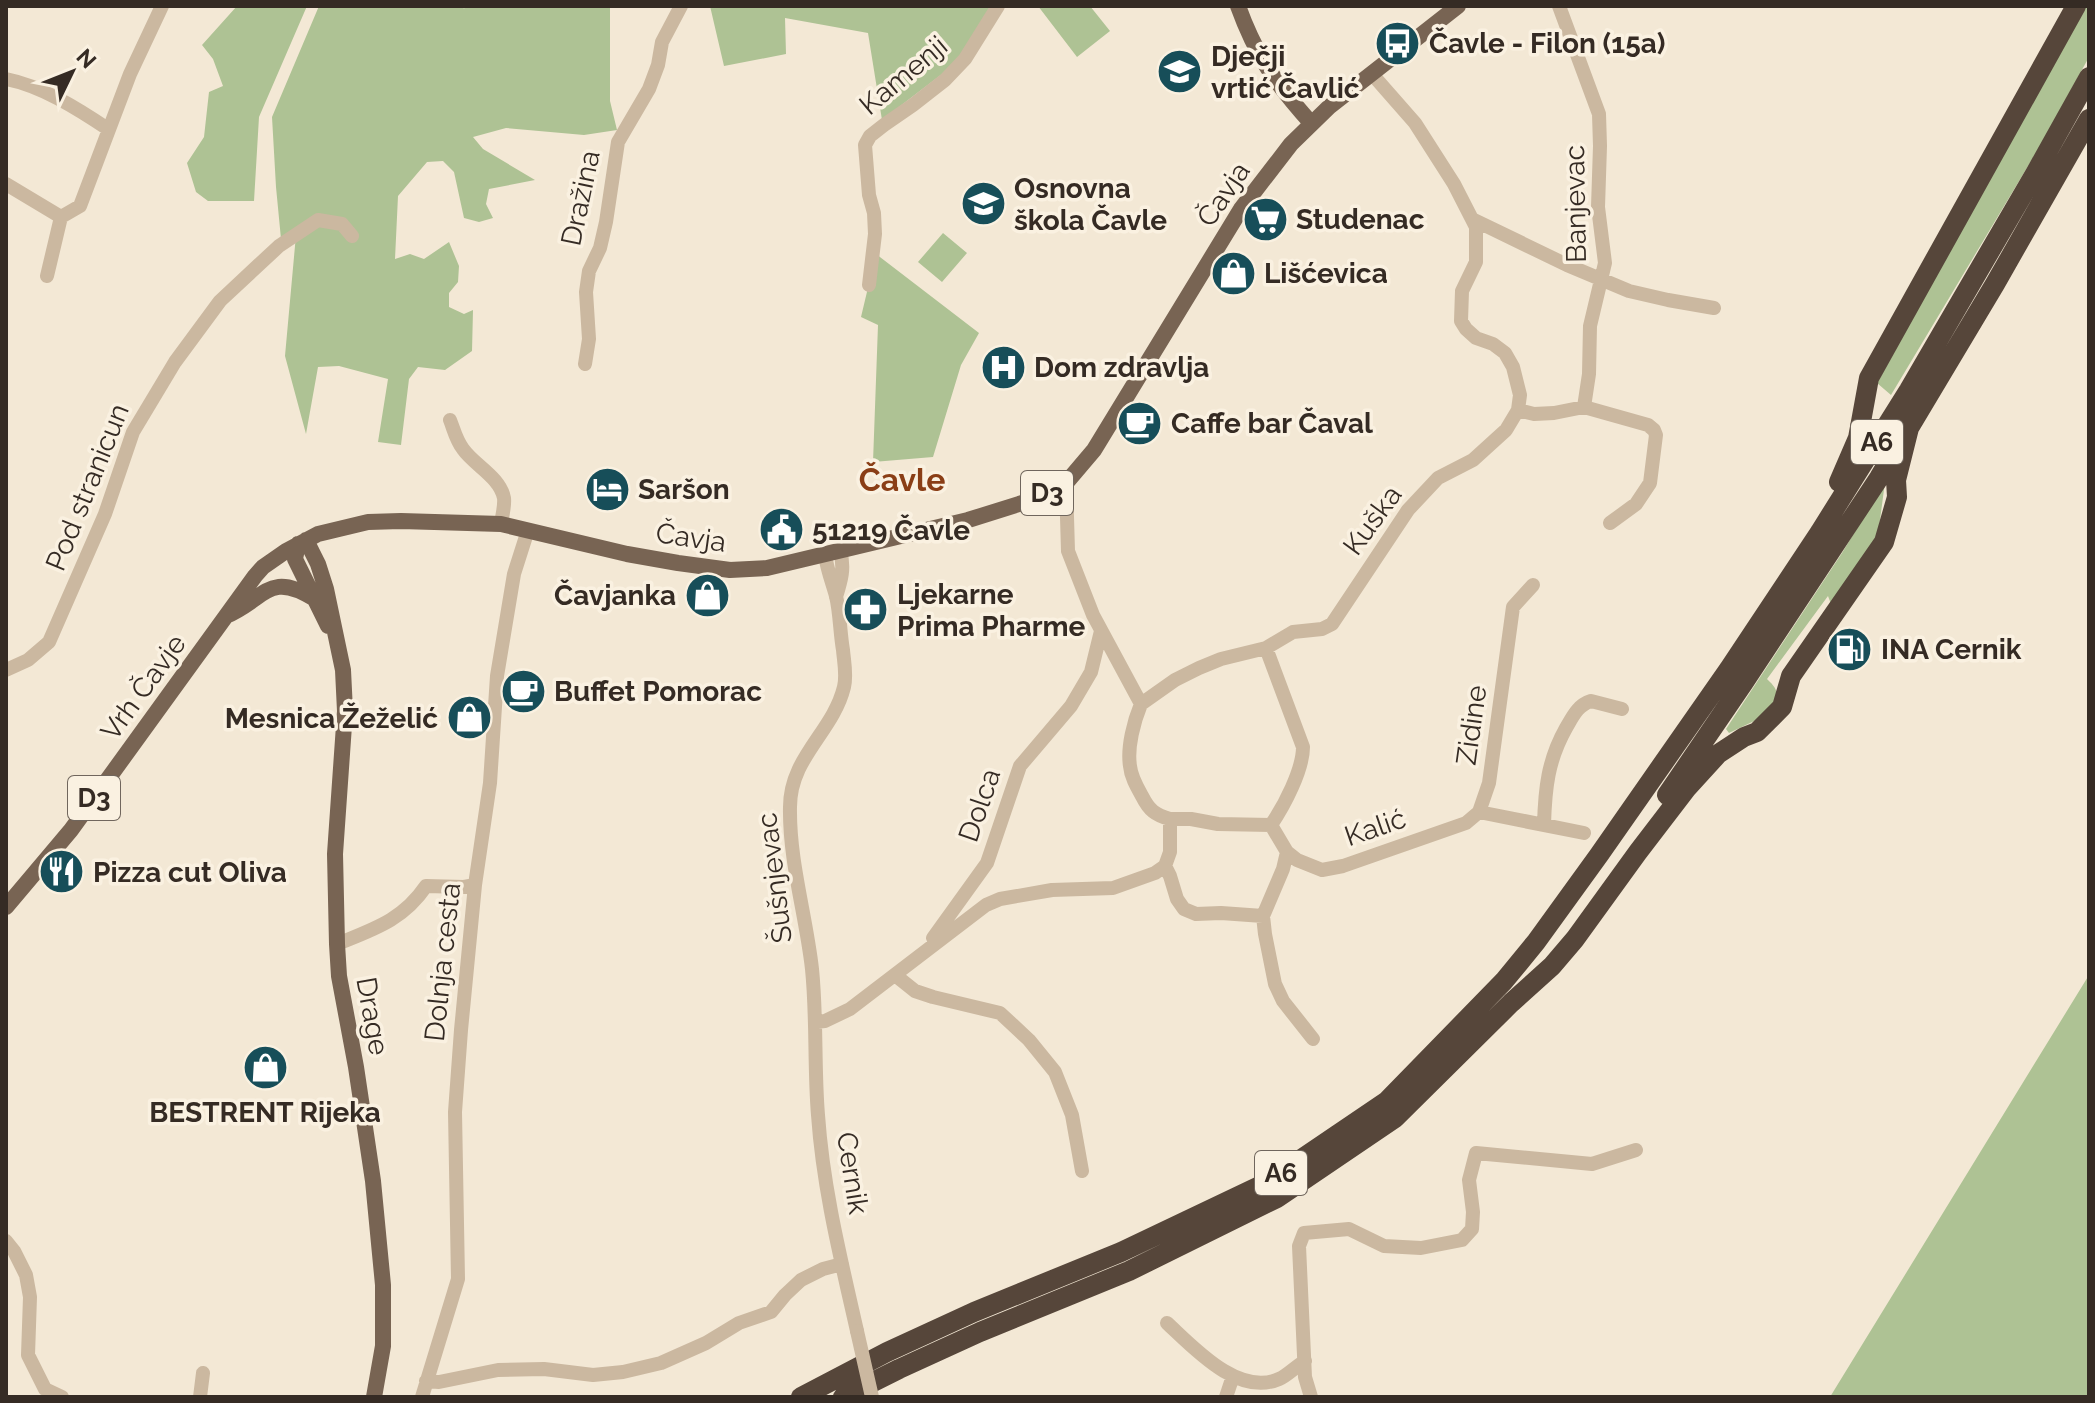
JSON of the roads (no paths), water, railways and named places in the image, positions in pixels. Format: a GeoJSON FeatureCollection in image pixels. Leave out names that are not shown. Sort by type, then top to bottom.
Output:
{"type":"FeatureCollection","features":[{"type":"Feature","properties":{"kind":"highway"},"geometry":{"type":"LineString","coordinates":[[1643,793],[1651,770],[1674,732],[1832,496],[1858,438],[1869,378],[2076,6]]}},
{"type":"Feature","properties":{"kind":"highway","name":"A6"},"geometry":{"type":"LineString","coordinates":[[801,1397],[887,1352],[974,1312],[1121,1252],[1266,1183],[1387,1101],[1512,972],[1643,793],[1885,431],[2089,77]]}},
{"type":"Feature","properties":{"kind":"highway","name":"A6"},"geometry":{"type":"LineString","coordinates":[[843,1397],[980,1332],[1129,1271],[1277,1198],[1395,1118],[1511,1003],[1557,947],[1649,820],[1879,478],[2089,119]]}},
{"type":"Feature","properties":{"kind":"highway"},"geometry":{"type":"LineString","coordinates":[[1511,1003],[1552,966],[1575,939],[1687,788],[1718,754],[1757,732],[1782,707],[1791,676],[1884,542],[1897,497],[1896,480],[1910,424]]}},
{"type":"Feature","properties":{"kind":"main road"},"geometry":{"type":"LineString","coordinates":[[1238,6],[1264,64],[1311,123]]}},
{"type":"Feature","properties":{"kind":"main road","name":"D3"},"geometry":{"type":"LineString","coordinates":[[1372,74],[1458,6]]}},
{"type":"Feature","properties":{"kind":"main road","name":"Čavja"},"geometry":{"type":"LineString","coordinates":[[302,542],[368,522],[501,524],[678,563],[730,570],[767,568],[968,520],[1035,499],[1066,483],[1094,450],[1241,209],[1284,153],[1311,123],[1372,74]]}},
{"type":"Feature","properties":{"kind":"main road","name":"Drage"},"geometry":{"type":"LineString","coordinates":[[302,542],[295,559],[299,571],[336,642]]}},
{"type":"Feature","properties":{"kind":"main road","name":"Drage"},"geometry":{"type":"LineString","coordinates":[[302,542],[318,564],[343,670],[345,711],[335,854],[337,944],[339,976],[373,1181],[383,1285],[383,1346],[374,1397]]}},
{"type":"Feature","properties":{"kind":"main road","name":"Vrh Čavje"},"geometry":{"type":"LineString","coordinates":[[6,907],[71,830],[263,567],[302,542]]}},
{"type":"Feature","properties":{"kind":"main road"},"geometry":{"type":"LineString","coordinates":[[225,617],[278,586],[300,590],[316,600]]}},
{"type":"Feature","properties":{"kind":"street"},"geometry":{"type":"LineString","coordinates":[[47,276],[61,217],[80,206],[130,74],[162,6]]}},
{"type":"Feature","properties":{"kind":"street","name":"Dražina"},"geometry":{"type":"LineString","coordinates":[[585,364],[589,339],[586,292],[589,271],[600,248],[618,142],[649,89],[662,42],[681,6]]}},
{"type":"Feature","properties":{"kind":"street","name":"Kamenji"},"geometry":{"type":"LineString","coordinates":[[869,285],[875,234],[865,145],[870,136],[945,80],[965,59],[998,6]]}},
{"type":"Feature","properties":{"kind":"street","name":"Banjevac"},"geometry":{"type":"LineString","coordinates":[[1559,6],[1599,114],[1598,207],[1605,263],[1590,326],[1589,374],[1584,407]]}},
{"type":"Feature","properties":{"kind":"street"},"geometry":{"type":"LineString","coordinates":[[1372,74],[1415,123],[1454,184],[1476,227],[1476,262],[1462,291],[1461,321],[1476,338],[1493,344],[1505,353],[1513,367],[1520,395],[1518,410],[1534,414],[1584,407],[1648,425],[1654,430],[1650,483],[1636,504],[1610,523]]}},
{"type":"Feature","properties":{"kind":"street"},"geometry":{"type":"LineString","coordinates":[[6,79],[60,100],[108,129]]}},
{"type":"Feature","properties":{"kind":"street"},"geometry":{"type":"LineString","coordinates":[[6,184],[61,217]]}},
{"type":"Feature","properties":{"kind":"street"},"geometry":{"type":"LineString","coordinates":[[1472,219],[1629,291],[1714,308]]}},
{"type":"Feature","properties":{"kind":"street","name":"Pod stranicun"},"geometry":{"type":"LineString","coordinates":[[6,670],[28,660],[49,642],[105,514],[133,432],[167,374],[220,301],[279,246],[318,220],[342,224],[352,236]]}},
{"type":"Feature","properties":{"kind":"street","name":"Kuška"},"geometry":{"type":"LineString","coordinates":[[1141,704],[1175,680],[1199,668],[1266,648],[1293,632],[1322,629],[1332,624],[1408,510],[1438,478],[1473,460],[1489,446],[1506,430],[1518,410]]}},
{"type":"Feature","properties":{"kind":"street"},"geometry":{"type":"LineString","coordinates":[[450,420],[463,449],[500,489],[504,499],[501,524]]}},
{"type":"Feature","properties":{"kind":"street"},"geometry":{"type":"LineString","coordinates":[[1066,483],[1068,551],[1093,615],[1141,704],[1135,718],[1129,765],[1149,809],[1157,816],[1170,819],[1271,825]]}},
{"type":"Feature","properties":{"kind":"street","name":"Dolnja cesta"},"geometry":{"type":"LineString","coordinates":[[422,1397],[458,1279],[455,1112],[475,885],[490,783],[497,676],[514,574],[528,530]]}},
{"type":"Feature","properties":{"kind":"street","name":"Šušnjevac"},"geometry":{"type":"LineString","coordinates":[[815,1022],[812,971],[791,839],[790,804],[794,777],[814,741],[830,721],[845,684],[836,597],[843,561],[833,553]]}},
{"type":"Feature","properties":{"kind":"street","name":"Zidine"},"geometry":{"type":"LineString","coordinates":[[1479,812],[1489,783],[1513,607],[1533,585]]}},
{"type":"Feature","properties":{"kind":"street","name":"Dolca"},"geometry":{"type":"LineString","coordinates":[[922,953],[987,863],[1020,766],[1071,706],[1091,672],[1101,631]]}},
{"type":"Feature","properties":{"kind":"street"},"geometry":{"type":"LineString","coordinates":[[1266,648],[1303,747],[1303,759],[1271,825]]}},
{"type":"Feature","properties":{"kind":"street"},"geometry":{"type":"LineString","coordinates":[[1544,825],[1545,791],[1551,761],[1574,714],[1591,701],[1622,709]]}},
{"type":"Feature","properties":{"kind":"street"},"geometry":{"type":"LineString","coordinates":[[1479,812],[1584,833]]}},
{"type":"Feature","properties":{"kind":"street","name":"Kalić"},"geometry":{"type":"LineString","coordinates":[[1287,852],[1297,860],[1322,870],[1343,866],[1466,823],[1479,812]]}},
{"type":"Feature","properties":{"kind":"street"},"geometry":{"type":"LineString","coordinates":[[815,1022],[838,1016],[986,905],[1000,899],[1052,890],[1113,888],[1155,873],[1165,866],[1170,852],[1170,819]]}},
{"type":"Feature","properties":{"kind":"street"},"geometry":{"type":"LineString","coordinates":[[1271,825],[1287,852],[1263,916],[1269,959],[1283,1001],[1313,1039]]}},
{"type":"Feature","properties":{"kind":"street"},"geometry":{"type":"LineString","coordinates":[[1165,866],[1184,909],[1196,914],[1263,916]]}},
{"type":"Feature","properties":{"kind":"street"},"geometry":{"type":"LineString","coordinates":[[337,944],[395,919],[426,886],[475,885]]}},
{"type":"Feature","properties":{"kind":"street"},"geometry":{"type":"LineString","coordinates":[[895,975],[915,991],[1000,1013],[1029,1040],[1055,1072],[1072,1115],[1082,1171]]}},
{"type":"Feature","properties":{"kind":"street","name":"Cernik"},"geometry":{"type":"LineString","coordinates":[[815,1022],[818,1116],[824,1165],[842,1264],[872,1397]]}},
{"type":"Feature","properties":{"kind":"street"},"geometry":{"type":"LineString","coordinates":[[1311,1397],[1305,1377],[1299,1246],[1304,1233],[1349,1229],[1384,1246],[1421,1248],[1462,1240],[1472,1229],[1469,1180],[1476,1153],[1592,1164],[1636,1150]]}},
{"type":"Feature","properties":{"kind":"street"},"geometry":{"type":"LineString","coordinates":[[6,1241],[26,1275],[30,1297],[28,1355],[45,1389],[62,1397]]}},
{"type":"Feature","properties":{"kind":"street"},"geometry":{"type":"LineString","coordinates":[[426,1381],[439,1382],[498,1370],[544,1369],[593,1375],[661,1363],[706,1343],[739,1323],[771,1312],[801,1280],[842,1264]]}},
{"type":"Feature","properties":{"kind":"street"},"geometry":{"type":"LineString","coordinates":[[1167,1323],[1208,1361],[1233,1376],[1255,1382],[1278,1380],[1305,1361]]}},
{"type":"Feature","properties":{"kind":"street"},"geometry":{"type":"LineString","coordinates":[[200,1397],[203,1373]]}},
{"type":"Feature","properties":{"kind":"street"},"geometry":{"type":"LineString","coordinates":[[1226,1397],[1233,1376]]}},
{"type":"Feature","properties":{"kind":"place","name":"Čavle - Filon (15a)"},"geometry":{"type":"Point","coordinates":[1398,43]}},
{"type":"Feature","properties":{"kind":"place","name":"Dječji vrtić Čavlić"},"geometry":{"type":"Point","coordinates":[1180,72]}},
{"type":"Feature","properties":{"kind":"place","name":"Osnovna škola Čavle"},"geometry":{"type":"Point","coordinates":[983,204]}},
{"type":"Feature","properties":{"kind":"place","name":"Studenac"},"geometry":{"type":"Point","coordinates":[1265,219]}},
{"type":"Feature","properties":{"kind":"place","name":"Lišćevica"},"geometry":{"type":"Point","coordinates":[1233,273]}},
{"type":"Feature","properties":{"kind":"place","name":"Dom zdravlja"},"geometry":{"type":"Point","coordinates":[1003,367]}},
{"type":"Feature","properties":{"kind":"place","name":"Caffe bar Čaval"},"geometry":{"type":"Point","coordinates":[1140,423]}},
{"type":"Feature","properties":{"kind":"place","name":"Saršon"},"geometry":{"type":"Point","coordinates":[607,489]}},
{"type":"Feature","properties":{"kind":"place","name":"51219 Čavle"},"geometry":{"type":"Point","coordinates":[781,530]}},
{"type":"Feature","properties":{"kind":"place","name":"Čavjanka"},"geometry":{"type":"Point","coordinates":[707,595]}},
{"type":"Feature","properties":{"kind":"place","name":"Ljekarne Prima Pharme"},"geometry":{"type":"Point","coordinates":[866,610]}},
{"type":"Feature","properties":{"kind":"place","name":"INA Cernik"},"geometry":{"type":"Point","coordinates":[1850,649]}},
{"type":"Feature","properties":{"kind":"place","name":"Buffet Pomorac"},"geometry":{"type":"Point","coordinates":[523,691]}},
{"type":"Feature","properties":{"kind":"place","name":"Mesnica Žeželić"},"geometry":{"type":"Point","coordinates":[469,718]}},
{"type":"Feature","properties":{"kind":"place","name":"Pizza cut Oliva"},"geometry":{"type":"Point","coordinates":[62,872]}},
{"type":"Feature","properties":{"kind":"place","name":"BESTRENT Rijeka"},"geometry":{"type":"Point","coordinates":[265,1068]}},
{"type":"Feature","properties":{"kind":"district","name":"Čavle"},"geometry":{"type":"Point","coordinates":[902,480]}}]}
